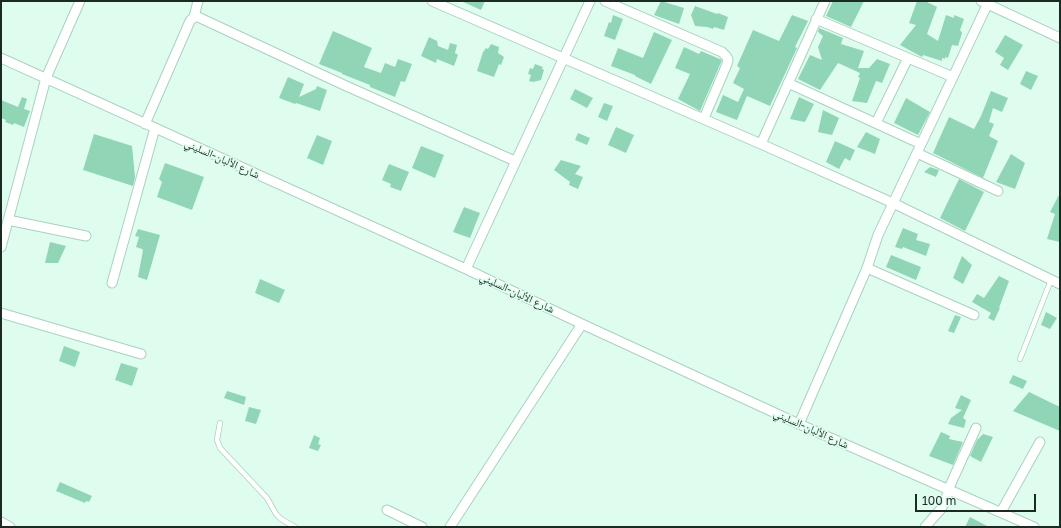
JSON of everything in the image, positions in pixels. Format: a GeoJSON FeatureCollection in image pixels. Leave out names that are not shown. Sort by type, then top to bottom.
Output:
{"type":"FeatureCollection","features":[{"type":"Feature","properties":{"kind":"street"},"geometry":{"type":"LineString","coordinates":[[1,247],[46,78],[80,1]]}},
{"type":"Feature","properties":{"kind":"street"},"geometry":{"type":"LineString","coordinates":[[145,124],[190,21],[194,17],[198,1]]}},
{"type":"Feature","properties":{"kind":"street"},"geometry":{"type":"LineString","coordinates":[[432,1],[704,118],[892,203],[1060,284]]}},
{"type":"Feature","properties":{"kind":"street"},"geometry":{"type":"LineString","coordinates":[[466,269],[590,1]]}},
{"type":"Feature","properties":{"kind":"street"},"geometry":{"type":"LineString","coordinates":[[605,1],[722,52],[726,56],[728,59],[727,64],[704,118]]}},
{"type":"Feature","properties":{"kind":"street"},"geometry":{"type":"LineString","coordinates":[[761,144],[825,1]]}},
{"type":"Feature","properties":{"kind":"street"},"geometry":{"type":"LineString","coordinates":[[799,424],[867,268],[878,235],[892,203],[917,153],[986,2],[1060,38]]}},
{"type":"Feature","properties":{"kind":"street"},"geometry":{"type":"LineString","coordinates":[[194,17],[198,17],[344,85],[515,161]]}},
{"type":"Feature","properties":{"kind":"street"},"geometry":{"type":"LineString","coordinates":[[816,19],[952,77]]}},
{"type":"Feature","properties":{"kind":"street","name":"شارع الألبان-السليني"},"geometry":{"type":"LineString","coordinates":[[1,58],[466,269],[799,424],[949,488],[1034,527]]}},
{"type":"Feature","properties":{"kind":"street"},"geometry":{"type":"LineString","coordinates":[[876,123],[908,58]]}},
{"type":"Feature","properties":{"kind":"street"},"geometry":{"type":"LineString","coordinates":[[788,83],[921,144]]}},
{"type":"Feature","properties":{"kind":"street"},"geometry":{"type":"LineString","coordinates":[[112,283],[155,128]]}},
{"type":"Feature","properties":{"kind":"street"},"geometry":{"type":"LineString","coordinates":[[917,153],[998,191]]}},
{"type":"Feature","properties":{"kind":"street"},"geometry":{"type":"LineString","coordinates":[[8,220],[86,236]]}},
{"type":"Feature","properties":{"kind":"street"},"geometry":{"type":"LineString","coordinates":[[867,268],[974,315]]}},
{"type":"Feature","properties":{"kind":"street"},"geometry":{"type":"LineString","coordinates":[[1,313],[141,354]]}},
{"type":"Feature","properties":{"kind":"street"},"geometry":{"type":"LineString","coordinates":[[450,527],[582,324]]}},
{"type":"Feature","properties":{"kind":"street"},"geometry":{"type":"LineString","coordinates":[[925,527],[941,509],[976,428]]}},
{"type":"Feature","properties":{"kind":"street"},"geometry":{"type":"LineString","coordinates":[[1001,512],[1040,442]]}},
{"type":"Feature","properties":{"kind":"street"},"geometry":{"type":"LineString","coordinates":[[387,510],[422,527]]}},
{"type":"Feature","properties":{"kind":"street"},"geometry":{"type":"LineString","coordinates":[[1,522],[10,527]]}},
{"type":"Feature","properties":{"kind":"lane"},"geometry":{"type":"LineString","coordinates":[[1020,359],[1051,280]]}},
{"type":"Feature","properties":{"kind":"lane"},"geometry":{"type":"LineString","coordinates":[[220,423],[218,440],[220,448],[267,498],[280,519],[295,527]]}},
{"type":"Feature","properties":{"kind":"building"},"geometry":{"type":"Polygon","coordinates":[[[461,1],[485,1],[481,10],[461,1]]]}},
{"type":"Feature","properties":{"kind":"building"},"geometry":{"type":"Polygon","coordinates":[[[661,1],[684,8],[679,24],[654,15],[661,1]]]}},
{"type":"Feature","properties":{"kind":"building"},"geometry":{"type":"Polygon","coordinates":[[[833,1],[864,1],[851,27],[826,16],[833,1]]]}},
{"type":"Feature","properties":{"kind":"building"},"geometry":{"type":"Polygon","coordinates":[[[917,1],[925,1],[937,7],[927,34],[938,41],[946,15],[954,18],[954,15],[964,19],[960,30],[962,33],[958,46],[952,45],[948,58],[942,58],[942,61],[923,55],[922,57],[900,45],[916,25],[909,23],[917,1]]]}},
{"type":"Feature","properties":{"kind":"building"},"geometry":{"type":"Polygon","coordinates":[[[695,6],[728,17],[724,30],[714,27],[713,29],[695,26],[691,15],[695,6]]]}},
{"type":"Feature","properties":{"kind":"building"},"geometry":{"type":"Polygon","coordinates":[[[613,15],[623,19],[615,40],[604,36],[609,22],[611,23],[613,15]]]}},
{"type":"Feature","properties":{"kind":"building"},"geometry":{"type":"Polygon","coordinates":[[[792,15],[808,21],[795,47],[797,48],[770,106],[747,96],[737,120],[716,112],[723,95],[738,102],[744,89],[733,83],[740,68],[737,66],[753,30],[779,41],[792,15]]]}},
{"type":"Feature","properties":{"kind":"building"},"geometry":{"type":"Polygon","coordinates":[[[819,28],[843,38],[841,44],[864,51],[858,68],[869,68],[877,59],[890,64],[882,83],[876,81],[867,103],[852,101],[860,78],[858,77],[860,73],[838,63],[820,90],[798,79],[810,55],[822,60],[818,47],[823,36],[818,32],[819,28]]]}},
{"type":"Feature","properties":{"kind":"building"},"geometry":{"type":"Polygon","coordinates":[[[333,31],[372,48],[364,67],[381,73],[385,63],[395,67],[398,59],[412,64],[405,82],[401,81],[395,97],[319,64],[333,31]]]}},
{"type":"Feature","properties":{"kind":"building"},"geometry":{"type":"Polygon","coordinates":[[[654,32],[672,40],[651,84],[635,75],[611,66],[618,48],[643,58],[654,32]]]}},
{"type":"Feature","properties":{"kind":"building"},"geometry":{"type":"Polygon","coordinates":[[[1005,35],[1023,45],[1008,70],[1000,65],[1004,58],[995,52],[1005,35]]]}},
{"type":"Feature","properties":{"kind":"building"},"geometry":{"type":"Polygon","coordinates":[[[429,37],[437,41],[438,46],[448,50],[450,43],[457,45],[455,53],[458,55],[454,66],[437,59],[436,63],[421,56],[429,37]]]}},
{"type":"Feature","properties":{"kind":"building"},"geometry":{"type":"Polygon","coordinates":[[[491,44],[499,47],[498,53],[504,57],[501,65],[499,64],[494,77],[477,71],[483,52],[486,48],[488,49],[491,44]]]}},
{"type":"Feature","properties":{"kind":"building"},"geometry":{"type":"Polygon","coordinates":[[[684,47],[699,54],[701,51],[722,60],[700,111],[678,99],[690,74],[675,68],[684,47]]]}},
{"type":"Feature","properties":{"kind":"building"},"geometry":{"type":"Polygon","coordinates":[[[535,64],[543,67],[542,69],[544,70],[541,80],[533,82],[529,81],[531,75],[528,74],[530,68],[533,69],[535,64]]]}},
{"type":"Feature","properties":{"kind":"building"},"geometry":{"type":"Polygon","coordinates":[[[1026,71],[1038,76],[1031,90],[1020,84],[1026,71]]]}},
{"type":"Feature","properties":{"kind":"building"},"geometry":{"type":"Polygon","coordinates":[[[288,77],[304,84],[299,97],[316,89],[317,86],[327,90],[320,111],[279,98],[288,77]]]}},
{"type":"Feature","properties":{"kind":"building"},"geometry":{"type":"Polygon","coordinates":[[[575,89],[593,98],[587,108],[570,99],[575,89]]]}},
{"type":"Feature","properties":{"kind":"building"},"geometry":{"type":"Polygon","coordinates":[[[991,91],[1008,98],[1002,112],[993,108],[989,122],[994,124],[989,136],[998,141],[983,178],[933,153],[949,117],[974,129],[991,91]]]}},
{"type":"Feature","properties":{"kind":"building"},"geometry":{"type":"Polygon","coordinates":[[[22,97],[27,99],[24,109],[30,111],[24,127],[14,123],[13,125],[5,122],[6,120],[1,118],[1,100],[18,107],[22,97]]]}},
{"type":"Feature","properties":{"kind":"building"},"geometry":{"type":"Polygon","coordinates":[[[799,97],[814,104],[805,122],[790,119],[799,97]]]}},
{"type":"Feature","properties":{"kind":"building"},"geometry":{"type":"Polygon","coordinates":[[[906,98],[930,112],[918,135],[894,123],[906,98]]]}},
{"type":"Feature","properties":{"kind":"building"},"geometry":{"type":"Polygon","coordinates":[[[604,103],[613,106],[607,121],[598,117],[604,103]]]}},
{"type":"Feature","properties":{"kind":"building"},"geometry":{"type":"Polygon","coordinates":[[[823,110],[839,118],[832,135],[818,132],[823,110]]]}},
{"type":"Feature","properties":{"kind":"building"},"geometry":{"type":"Polygon","coordinates":[[[616,127],[634,135],[626,153],[608,145],[616,127]]]}},
{"type":"Feature","properties":{"kind":"building"},"geometry":{"type":"Polygon","coordinates":[[[866,132],[880,139],[875,154],[857,147],[866,132]]]}},
{"type":"Feature","properties":{"kind":"building"},"geometry":{"type":"Polygon","coordinates":[[[578,133],[590,138],[587,145],[575,140],[578,133]]]}},
{"type":"Feature","properties":{"kind":"building"},"geometry":{"type":"Polygon","coordinates":[[[94,134],[132,146],[135,177],[133,186],[83,170],[94,134]]]}},
{"type":"Feature","properties":{"kind":"building"},"geometry":{"type":"Polygon","coordinates":[[[317,135],[332,141],[323,165],[307,158],[317,135]]]}},
{"type":"Feature","properties":{"kind":"building"},"geometry":{"type":"Polygon","coordinates":[[[835,141],[855,150],[850,161],[845,158],[839,169],[826,162],[835,141]]]}},
{"type":"Feature","properties":{"kind":"building"},"geometry":{"type":"Polygon","coordinates":[[[421,146],[444,155],[435,178],[412,168],[421,146]]]}},
{"type":"Feature","properties":{"kind":"building"},"geometry":{"type":"Polygon","coordinates":[[[1011,154],[1025,163],[1015,189],[996,182],[1011,154]]]}},
{"type":"Feature","properties":{"kind":"building"},"geometry":{"type":"Polygon","coordinates":[[[561,160],[581,166],[575,174],[583,177],[578,189],[569,185],[570,182],[554,170],[561,160]]]}},
{"type":"Feature","properties":{"kind":"building"},"geometry":{"type":"Polygon","coordinates":[[[165,163],[204,177],[192,210],[157,197],[162,182],[159,179],[165,163]]]}},
{"type":"Feature","properties":{"kind":"building"},"geometry":{"type":"Polygon","coordinates":[[[389,164],[409,172],[401,191],[390,187],[391,184],[382,180],[389,164]]]}},
{"type":"Feature","properties":{"kind":"building"},"geometry":{"type":"Polygon","coordinates":[[[930,167],[939,170],[936,177],[924,172],[930,167]]]}},
{"type":"Feature","properties":{"kind":"building"},"geometry":{"type":"Polygon","coordinates":[[[959,179],[984,192],[965,231],[940,218],[959,179]]]}},
{"type":"Feature","properties":{"kind":"building"},"geometry":{"type":"Polygon","coordinates":[[[1060,193],[1060,242],[1047,239],[1055,214],[1050,212],[1060,193]]]}},
{"type":"Feature","properties":{"kind":"building"},"geometry":{"type":"Polygon","coordinates":[[[464,207],[480,213],[470,238],[453,232],[464,207]]]}},
{"type":"Feature","properties":{"kind":"building"},"geometry":{"type":"Polygon","coordinates":[[[903,228],[918,234],[916,240],[930,244],[926,256],[903,247],[902,249],[895,247],[903,228]]]}},
{"type":"Feature","properties":{"kind":"building"},"geometry":{"type":"Polygon","coordinates":[[[138,229],[160,235],[147,280],[138,277],[143,250],[136,247],[139,237],[135,236],[138,229]]]}},
{"type":"Feature","properties":{"kind":"building"},"geometry":{"type":"Polygon","coordinates":[[[50,242],[66,246],[58,263],[45,263],[50,242]]]}},
{"type":"Feature","properties":{"kind":"building"},"geometry":{"type":"Polygon","coordinates":[[[891,255],[921,267],[916,280],[886,267],[891,255]]]}},
{"type":"Feature","properties":{"kind":"building"},"geometry":{"type":"Polygon","coordinates":[[[962,256],[972,265],[963,284],[953,278],[962,256]]]}},
{"type":"Feature","properties":{"kind":"building"},"geometry":{"type":"Polygon","coordinates":[[[999,276],[1009,281],[994,321],[988,318],[991,313],[972,302],[977,294],[984,298],[999,276]]]}},
{"type":"Feature","properties":{"kind":"building"},"geometry":{"type":"Polygon","coordinates":[[[260,279],[285,290],[279,303],[255,293],[260,279]]]}},
{"type":"Feature","properties":{"kind":"building"},"geometry":{"type":"Polygon","coordinates":[[[1046,312],[1057,318],[1050,329],[1041,325],[1046,312]]]}},
{"type":"Feature","properties":{"kind":"building"},"geometry":{"type":"Polygon","coordinates":[[[955,315],[961,317],[954,333],[948,331],[955,315]]]}},
{"type":"Feature","properties":{"kind":"building"},"geometry":{"type":"Polygon","coordinates":[[[64,346],[80,352],[75,367],[59,361],[64,346]]]}},
{"type":"Feature","properties":{"kind":"building"},"geometry":{"type":"Polygon","coordinates":[[[121,363],[138,368],[132,386],[115,380],[121,363]]]}},
{"type":"Feature","properties":{"kind":"building"},"geometry":{"type":"Polygon","coordinates":[[[1013,375],[1027,381],[1023,389],[1009,383],[1013,375]]]}},
{"type":"Feature","properties":{"kind":"building"},"geometry":{"type":"Polygon","coordinates":[[[227,391],[246,397],[244,405],[224,398],[227,391]]]}},
{"type":"Feature","properties":{"kind":"building"},"geometry":{"type":"Polygon","coordinates":[[[1029,392],[1060,407],[1060,431],[1013,411],[1029,392]]]}},
{"type":"Feature","properties":{"kind":"building"},"geometry":{"type":"Polygon","coordinates":[[[961,395],[971,400],[963,418],[966,420],[964,428],[948,424],[951,418],[962,410],[955,408],[961,395]]]}},
{"type":"Feature","properties":{"kind":"building"},"geometry":{"type":"Polygon","coordinates":[[[249,407],[261,410],[256,424],[245,421],[249,407]]]}},
{"type":"Feature","properties":{"kind":"building"},"geometry":{"type":"Polygon","coordinates":[[[941,432],[950,436],[949,439],[963,442],[953,465],[929,456],[941,432]]]}},
{"type":"Feature","properties":{"kind":"building"},"geometry":{"type":"Polygon","coordinates":[[[983,434],[993,437],[981,462],[970,456],[977,440],[983,434]]]}},
{"type":"Feature","properties":{"kind":"building"},"geometry":{"type":"Polygon","coordinates":[[[314,435],[320,438],[318,444],[321,445],[318,451],[309,448],[314,435]]]}},
{"type":"Feature","properties":{"kind":"building"},"geometry":{"type":"Polygon","coordinates":[[[60,482],[92,496],[89,502],[86,501],[85,503],[56,491],[60,482]]]}},
{"type":"Feature","properties":{"kind":"building"},"geometry":{"type":"Polygon","coordinates":[[[970,517],[989,527],[965,527],[970,517]]]}}]}
